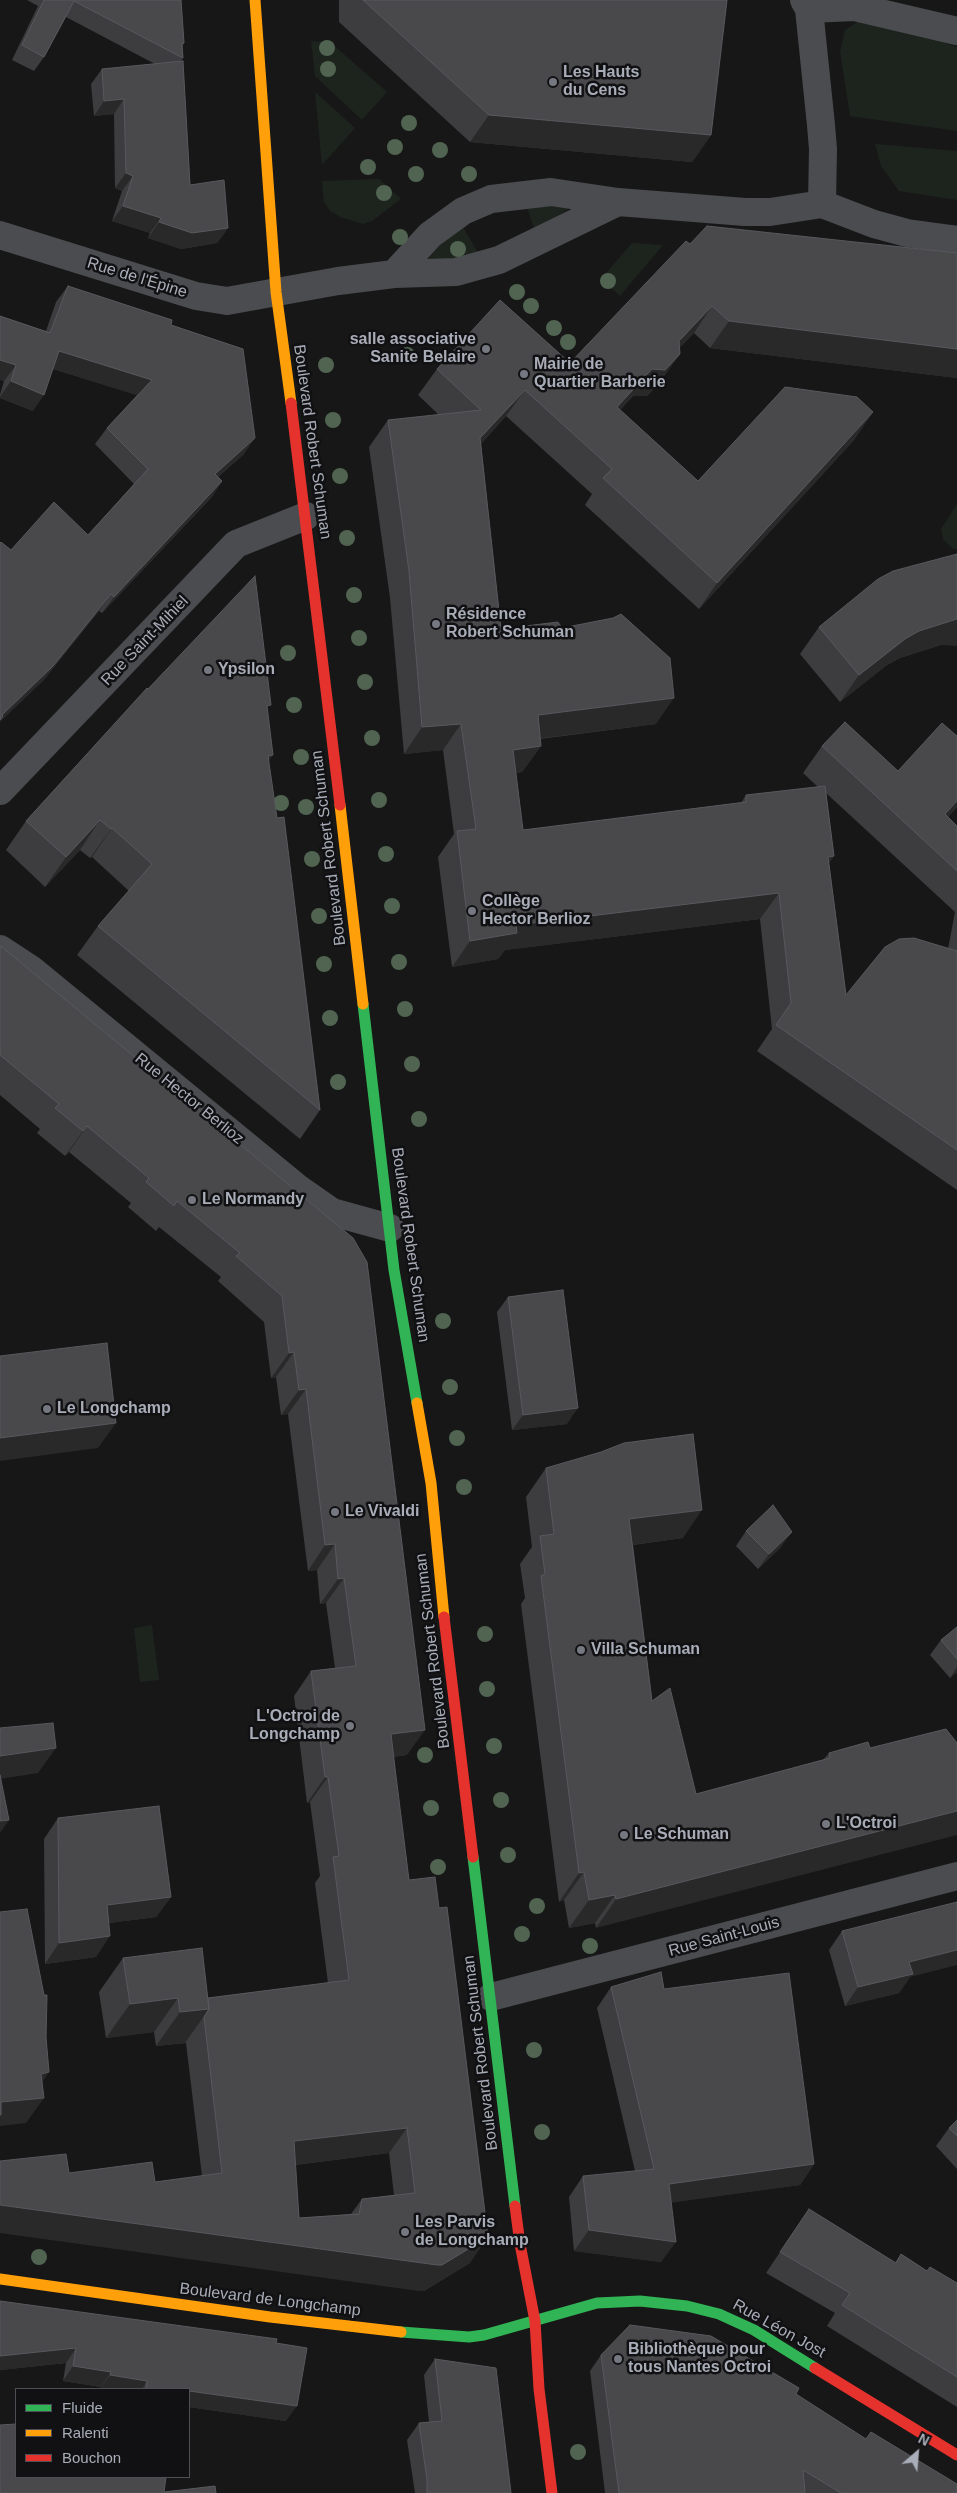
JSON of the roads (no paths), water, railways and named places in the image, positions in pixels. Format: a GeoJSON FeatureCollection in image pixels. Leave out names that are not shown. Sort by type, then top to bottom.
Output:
{"type":"FeatureCollection","features":[{"type":"Feature","properties":{"kind":"main road","name":"Boulevard Robert Schuman"},"geometry":{"type":"LineString","coordinates":[[255,0],[276,292],[306,516],[394,1270],[431,1484],[440,1586],[520,2244],[535,2321],[538,2389],[552,2493]]}},
{"type":"Feature","properties":{"kind":"main road","name":"Boulevard de Longchamp"},"geometry":{"type":"LineString","coordinates":[[0,2279],[374,2330],[469,2337],[484,2335],[535,2321]]}},
{"type":"Feature","properties":{"kind":"main road","name":"Rue Léon Jost"},"geometry":{"type":"LineString","coordinates":[[535,2321],[597,2303],[640,2302],[687,2306],[719,2314],[754,2330],[957,2455]]}},
{"type":"Feature","properties":{"kind":"street"},"geometry":{"type":"LineString","coordinates":[[822,204],[823,149],[806,4],[855,7],[957,31]]}},
{"type":"Feature","properties":{"kind":"street"},"geometry":{"type":"LineString","coordinates":[[394,274],[418,246],[452,217],[491,199],[551,192],[618,202],[745,212],[770,212],[822,204],[874,224],[907,233],[957,240]]}},
{"type":"Feature","properties":{"kind":"street","name":"Rue de l'Épine"},"geometry":{"type":"LineString","coordinates":[[0,235],[212,300],[227,301],[338,281],[394,274],[456,272],[499,260],[618,202]]}},
{"type":"Feature","properties":{"kind":"street","name":"Rue Saint-Mihiel"},"geometry":{"type":"LineString","coordinates":[[0,791],[236,544],[306,516]]}},
{"type":"Feature","properties":{"kind":"street","name":"Rue Hector Berlioz"},"geometry":{"type":"LineString","coordinates":[[0,949],[32,970],[299,1189],[332,1212],[390,1228]]}},
{"type":"Feature","properties":{"kind":"street","name":"Rue Saint-Louis"},"geometry":{"type":"LineString","coordinates":[[491,1997],[957,1876]]}},
{"type":"Feature","properties":{"kind":"place","name":"Les Hauts du Cens"},"geometry":{"type":"Point","coordinates":[553,82]}},
{"type":"Feature","properties":{"kind":"place","name":"salle associative Sanite Belaire"},"geometry":{"type":"Point","coordinates":[486,349]}},
{"type":"Feature","properties":{"kind":"place","name":"Mairie de Quartier Barberie"},"geometry":{"type":"Point","coordinates":[524,374]}},
{"type":"Feature","properties":{"kind":"place","name":"Résidence Robert Schuman"},"geometry":{"type":"Point","coordinates":[436,624]}},
{"type":"Feature","properties":{"kind":"place","name":"Ypsilon"},"geometry":{"type":"Point","coordinates":[208,670]}},
{"type":"Feature","properties":{"kind":"place","name":"Collège Hector Berlioz"},"geometry":{"type":"Point","coordinates":[472,911]}},
{"type":"Feature","properties":{"kind":"place","name":"Le Normandy"},"geometry":{"type":"Point","coordinates":[192,1200]}},
{"type":"Feature","properties":{"kind":"place","name":"Le Longchamp"},"geometry":{"type":"Point","coordinates":[47,1409]}},
{"type":"Feature","properties":{"kind":"place","name":"Le Vivaldi"},"geometry":{"type":"Point","coordinates":[335,1512]}},
{"type":"Feature","properties":{"kind":"place","name":"Villa Schuman"},"geometry":{"type":"Point","coordinates":[581,1650]}},
{"type":"Feature","properties":{"kind":"place","name":"L'Octroi de Longchamp"},"geometry":{"type":"Point","coordinates":[350,1726]}},
{"type":"Feature","properties":{"kind":"place","name":"L'Octroi"},"geometry":{"type":"Point","coordinates":[826,1824]}},
{"type":"Feature","properties":{"kind":"place","name":"Le Schuman"},"geometry":{"type":"Point","coordinates":[624,1835]}},
{"type":"Feature","properties":{"kind":"place","name":"Les Parvis de Longchamp"},"geometry":{"type":"Point","coordinates":[405,2232]}},
{"type":"Feature","properties":{"kind":"place","name":"Bibliothèque pour tous Nantes Octroi"},"geometry":{"type":"Point","coordinates":[618,2359]}}]}
